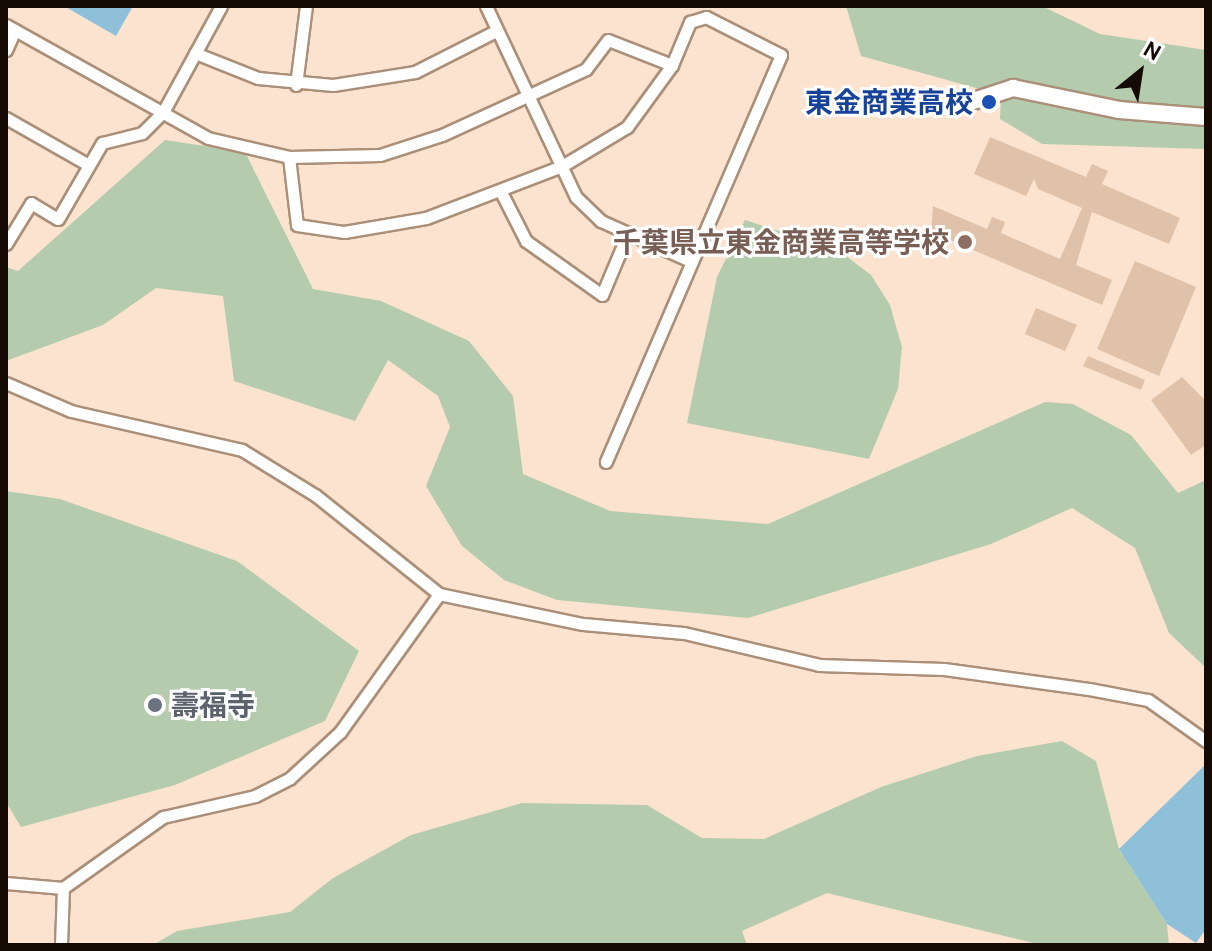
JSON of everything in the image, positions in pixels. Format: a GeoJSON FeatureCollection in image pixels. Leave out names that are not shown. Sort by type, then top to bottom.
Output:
{"type":"FeatureCollection","features":[{"type":"Feature","properties":{"kind":"street"},"geometry":{"type":"LineString","coordinates":[[6,244],[31,203],[58,219],[87,164],[102,143],[142,133],[163,112],[221,6]]}},
{"type":"Feature","properties":{"kind":"street"},"geometry":{"type":"LineString","coordinates":[[296,85],[306,6]]}},
{"type":"Feature","properties":{"kind":"street"},"geometry":{"type":"LineString","coordinates":[[486,6],[494,32],[529,97],[576,197],[601,221],[688,260]]}},
{"type":"Feature","properties":{"kind":"street"},"geometry":{"type":"LineString","coordinates":[[289,157],[297,225],[344,232],[426,218],[501,192],[562,166],[627,127],[672,65],[690,22],[706,17],[781,55],[688,260],[606,462]]}},
{"type":"Feature","properties":{"kind":"street"},"geometry":{"type":"LineString","coordinates":[[6,50],[11,27],[208,138],[289,157],[380,155],[529,97],[586,69],[608,40],[672,65]]}},
{"type":"Feature","properties":{"kind":"street"},"geometry":{"type":"LineString","coordinates":[[195,53],[296,85],[415,72],[494,32]]}},
{"type":"Feature","properties":{"kind":"street"},"geometry":{"type":"LineString","coordinates":[[964,104],[1013,88],[1119,110],[1206,117]]}},
{"type":"Feature","properties":{"kind":"street"},"geometry":{"type":"LineString","coordinates":[[6,118],[87,164]]}},
{"type":"Feature","properties":{"kind":"street"},"geometry":{"type":"LineString","coordinates":[[501,192],[526,241],[602,295],[628,233]]}},
{"type":"Feature","properties":{"kind":"street"},"geometry":{"type":"LineString","coordinates":[[6,383],[71,411],[242,450],[315,495],[439,594],[583,624],[684,633],[819,665],[971,671],[1148,700],[1206,741]]}},
{"type":"Feature","properties":{"kind":"street"},"geometry":{"type":"LineString","coordinates":[[6,883],[63,888],[163,817],[255,796],[318,757],[439,594]]}},
{"type":"Feature","properties":{"kind":"street"},"geometry":{"type":"LineString","coordinates":[[61,945],[63,888]]}},
{"type":"Feature","properties":{"kind":"green space"},"geometry":{"type":"Polygon","coordinates":[[[846,6],[1042,6],[1100,34],[1206,50],[1206,149],[1042,144],[1000,119],[1001,95],[861,56],[846,6]]]}},
{"type":"Feature","properties":{"kind":"green space"},"geometry":{"type":"Polygon","coordinates":[[[165,140],[245,152],[313,289],[381,301],[469,341],[513,396],[523,474],[610,511],[768,524],[1045,402],[1073,404],[1131,435],[1178,493],[1206,480],[1206,668],[1169,633],[1135,548],[1072,508],[991,544],[748,618],[557,600],[504,580],[462,546],[426,486],[450,427],[438,396],[388,360],[355,421],[234,381],[223,296],[156,288],[103,325],[6,361],[6,267],[18,271],[165,140]]]}},
{"type":"Feature","properties":{"kind":"green space"},"geometry":{"type":"Polygon","coordinates":[[[745,220],[838,250],[871,275],[890,305],[902,347],[898,389],[869,459],[687,423],[717,277],[745,220]]]}},
{"type":"Feature","properties":{"kind":"green space"},"geometry":{"type":"Polygon","coordinates":[[[6,491],[60,499],[237,561],[359,651],[325,721],[175,785],[21,827],[6,802],[6,491]]]}},
{"type":"Feature","properties":{"kind":"green space"},"geometry":{"type":"Polygon","coordinates":[[[1062,741],[1096,761],[1119,849],[1167,924],[1169,945],[1042,945],[827,893],[742,931],[747,945],[153,945],[177,931],[290,912],[333,878],[411,835],[522,803],[647,805],[702,838],[764,839],[881,787],[977,756],[1062,741]]]}},
{"type":"Feature","properties":{"kind":"water"},"geometry":{"type":"Polygon","coordinates":[[[64,6],[133,6],[116,36],[64,6]]]}},
{"type":"Feature","properties":{"kind":"water"},"geometry":{"type":"Polygon","coordinates":[[[1206,764],[1206,929],[1196,943],[1167,924],[1119,849],[1206,764]]]}},
{"type":"Feature","properties":{"kind":"building"},"geometry":{"type":"Polygon","coordinates":[[[990,137],[1086,177],[1092,164],[1108,171],[1102,184],[1180,218],[1169,244],[1092,212],[1076,265],[1112,280],[1102,305],[931,232],[933,206],[987,229],[992,217],[1005,222],[1001,233],[1060,259],[1082,208],[1038,189],[1034,179],[1026,196],[974,174],[990,137]]]}},
{"type":"Feature","properties":{"kind":"building"},"geometry":{"type":"Polygon","coordinates":[[[1135,261],[1196,287],[1159,376],[1097,349],[1135,261]]]}},
{"type":"Feature","properties":{"kind":"building"},"geometry":{"type":"Polygon","coordinates":[[[1036,308],[1077,325],[1065,351],[1025,334],[1036,308]]]}},
{"type":"Feature","properties":{"kind":"building"},"geometry":{"type":"Polygon","coordinates":[[[1088,356],[1145,380],[1141,390],[1083,366],[1088,356]]]}},
{"type":"Feature","properties":{"kind":"building"},"geometry":{"type":"Polygon","coordinates":[[[1182,377],[1206,401],[1206,445],[1191,455],[1151,400],[1182,377]]]}},
{"type":"Feature","properties":{"kind":"building"},"geometry":{"type":"Polygon","coordinates":[[[163,694],[167,711],[149,715],[145,698],[163,694]]]}},
{"type":"Feature","properties":{"kind":"place","name":"東金商業高校"},"geometry":{"type":"Point","coordinates":[989,102]}},
{"type":"Feature","properties":{"kind":"place","name":"千葉県立東金商業高等学校"},"geometry":{"type":"Point","coordinates":[965,242]}},
{"type":"Feature","properties":{"kind":"place","name":"壽福寺"},"geometry":{"type":"Point","coordinates":[155,705]}}]}
